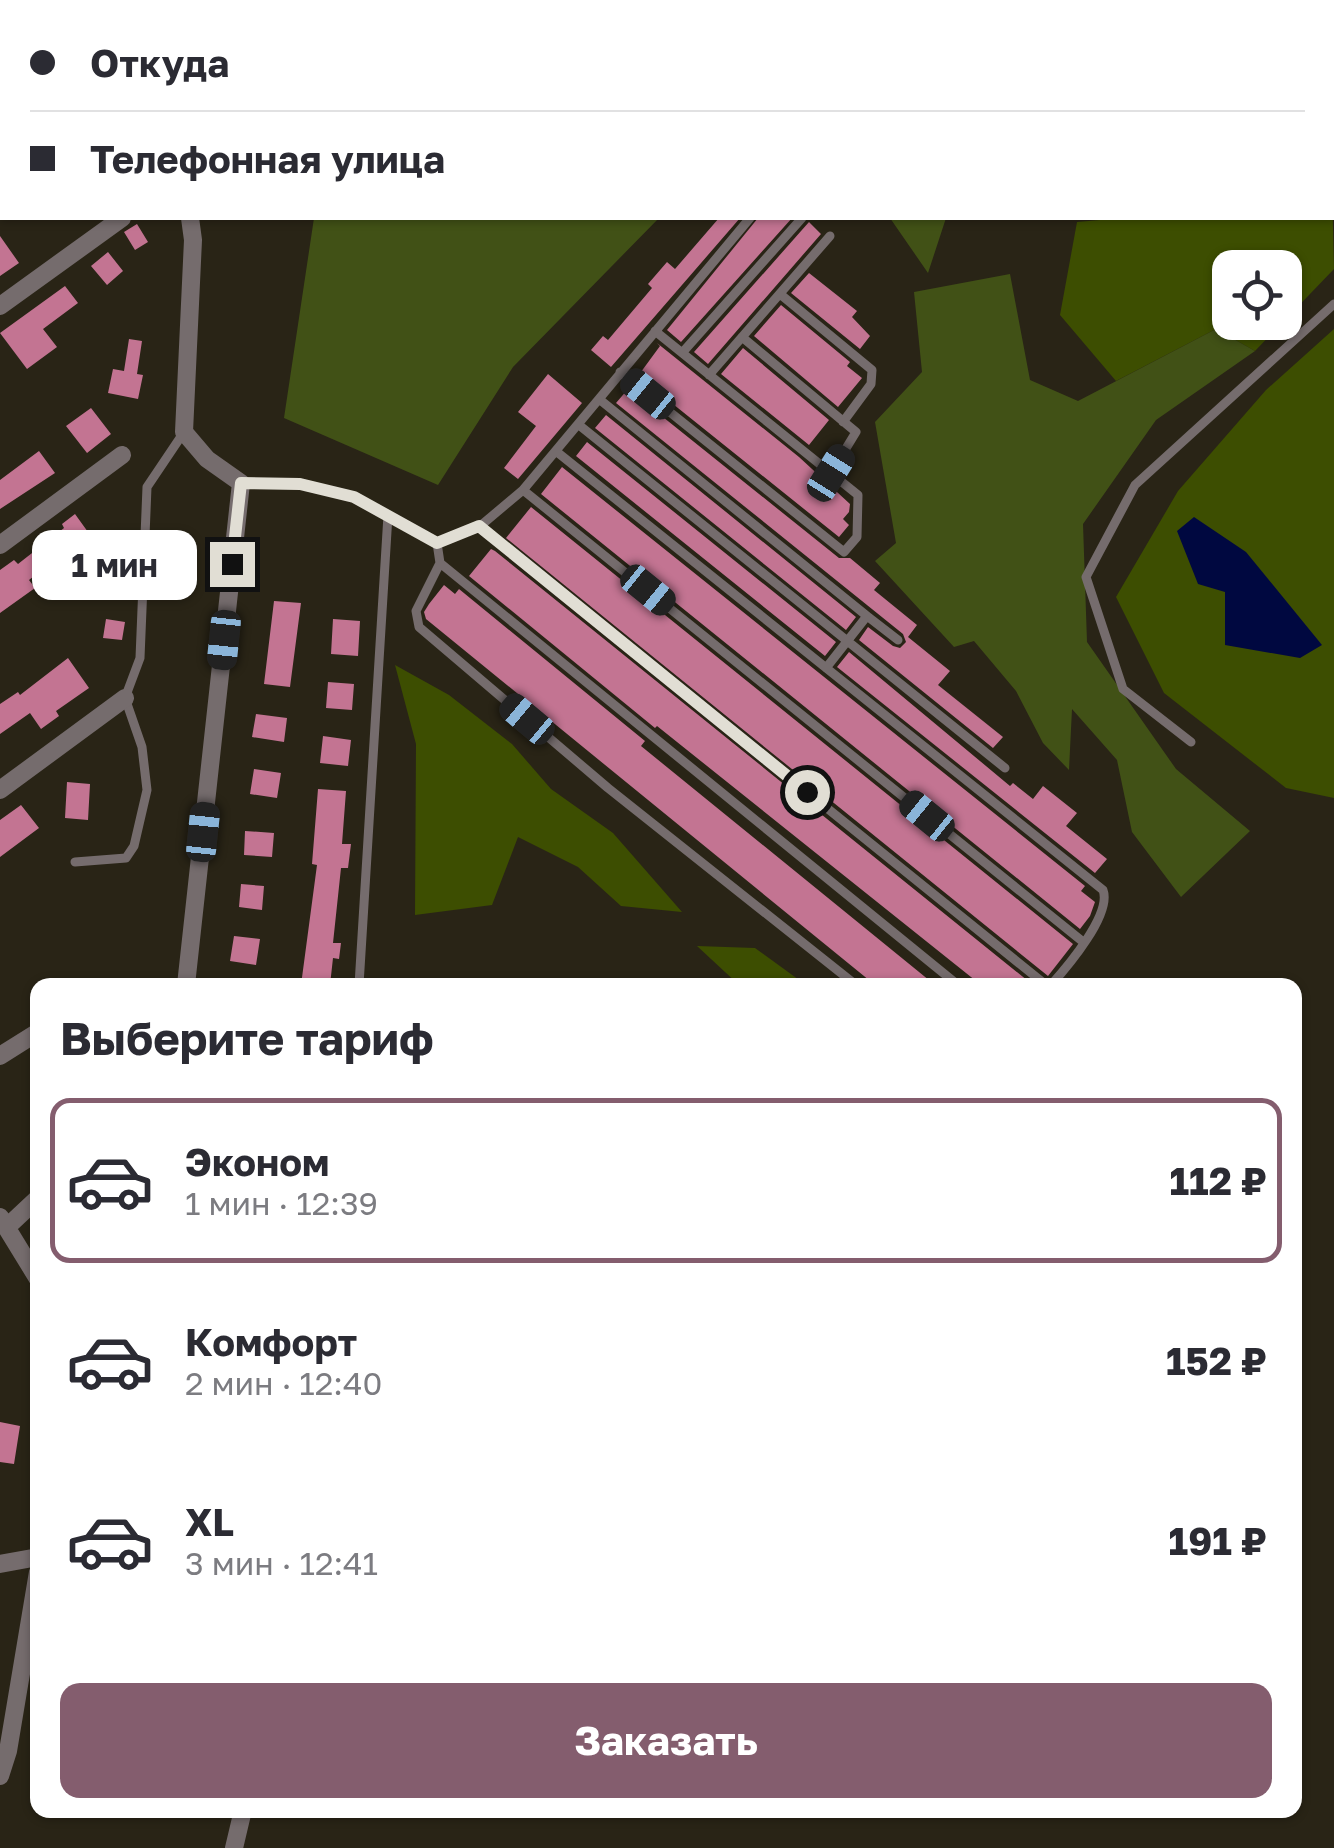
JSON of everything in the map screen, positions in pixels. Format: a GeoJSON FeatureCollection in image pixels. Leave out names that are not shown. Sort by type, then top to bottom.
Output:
{"type":"FeatureCollection","features":[{"type":"Feature","properties":{"kind":"street"},"geometry":{"type":"LineString","coordinates":[[0,306],[119,220]]}},
{"type":"Feature","properties":{"kind":"street"},"geometry":{"type":"LineString","coordinates":[[187,978],[241,483],[207,459],[184,432],[193,240],[190,220]]}},
{"type":"Feature","properties":{"kind":"street"},"geometry":{"type":"LineString","coordinates":[[0,545],[122,455]]}},
{"type":"Feature","properties":{"kind":"street"},"geometry":{"type":"LineString","coordinates":[[0,790],[124,698]]}},
{"type":"Feature","properties":{"kind":"street"},"geometry":{"type":"LineString","coordinates":[[0,1056],[30,1037]]}},
{"type":"Feature","properties":{"kind":"street"},"geometry":{"type":"LineString","coordinates":[[30,1204],[4,1222],[30,1266]]}},
{"type":"Feature","properties":{"kind":"street"},"geometry":{"type":"LineString","coordinates":[[0,1564],[30,1558]]}},
{"type":"Feature","properties":{"kind":"street"},"geometry":{"type":"LineString","coordinates":[[0,1776],[8,1752],[30,1620]]}},
{"type":"Feature","properties":{"kind":"street"},"geometry":{"type":"LineString","coordinates":[[234,1848],[241,1818]]}},
{"type":"Feature","properties":{"kind":"lane"},"geometry":{"type":"LineString","coordinates":[[437,543],[479,526],[524,490],[748,220]]}},
{"type":"Feature","properties":{"kind":"lane"},"geometry":{"type":"LineString","coordinates":[[682,353],[800,220]]}},
{"type":"Feature","properties":{"kind":"lane"},"geometry":{"type":"LineString","coordinates":[[710,375],[830,236]]}},
{"type":"Feature","properties":{"kind":"lane"},"geometry":{"type":"LineString","coordinates":[[780,294],[872,370],[871,384],[844,422]]}},
{"type":"Feature","properties":{"kind":"lane"},"geometry":{"type":"LineString","coordinates":[[1192,742],[1123,689],[1086,577],[1135,485],[1334,304]]}},
{"type":"Feature","properties":{"kind":"lane"},"geometry":{"type":"LineString","coordinates":[[620,372],[844,552],[857,536],[858,495],[655,331]]}},
{"type":"Feature","properties":{"kind":"lane"},"geometry":{"type":"LineString","coordinates":[[742,337],[856,432],[831,473]]}},
{"type":"Feature","properties":{"kind":"lane"},"geometry":{"type":"LineString","coordinates":[[599,399],[898,640]]}},
{"type":"Feature","properties":{"kind":"lane"},"geometry":{"type":"LineString","coordinates":[[579,425],[1005,768]]}},
{"type":"Feature","properties":{"kind":"lane"},"geometry":{"type":"LineString","coordinates":[[75,862],[126,858],[134,846],[147,790],[142,747],[124,698],[140,658],[147,488],[184,432]]}},
{"type":"Feature","properties":{"kind":"lane"},"geometry":{"type":"LineString","coordinates":[[557,452],[1103,890],[1107,901],[1101,920],[1055,978]]}},
{"type":"Feature","properties":{"kind":"lane"},"geometry":{"type":"LineString","coordinates":[[241,483],[300,484],[354,497],[437,543]]}},
{"type":"Feature","properties":{"kind":"lane"},"geometry":{"type":"LineString","coordinates":[[524,490],[1082,941]]}},
{"type":"Feature","properties":{"kind":"lane"},"geometry":{"type":"LineString","coordinates":[[359,978],[388,515]]}},
{"type":"Feature","properties":{"kind":"lane"},"geometry":{"type":"LineString","coordinates":[[479,526],[1039,978]]}},
{"type":"Feature","properties":{"kind":"lane"},"geometry":{"type":"LineString","coordinates":[[437,543],[440,562],[416,611],[418,627],[608,788],[847,978]]}},
{"type":"Feature","properties":{"kind":"lane"},"geometry":{"type":"LineString","coordinates":[[440,562],[949,978]]}},
{"type":"Feature","properties":{"kind":"lane"},"geometry":{"type":"LineString","coordinates":[[826,668],[867,616]]}},
{"type":"Feature","properties":{"kind":"green space"},"geometry":{"type":"Polygon","coordinates":[[[314,220],[657,220],[513,367],[438,485],[284,418],[314,220]]]}},
{"type":"Feature","properties":{"kind":"green space"},"geometry":{"type":"Polygon","coordinates":[[[891,220],[945,220],[928,273],[891,220]]]}},
{"type":"Feature","properties":{"kind":"green space"},"geometry":{"type":"Polygon","coordinates":[[[1333,220],[1334,269],[1302,302],[1302,250],[1212,250],[1212,331],[1116,381],[1060,315],[1077,222],[1333,220]]]}},
{"type":"Feature","properties":{"kind":"green space"},"geometry":{"type":"Polygon","coordinates":[[[1010,274],[1030,380],[1078,401],[1212,331],[1212,340],[1236,340],[1255,351],[1156,420],[1083,524],[1087,642],[1176,769],[1250,831],[1181,897],[1132,832],[1117,760],[1072,709],[1069,770],[1043,743],[1016,691],[974,641],[954,647],[875,561],[896,543],[875,422],[922,372],[914,292],[1010,274]]]}},
{"type":"Feature","properties":{"kind":"green space"},"geometry":{"type":"Polygon","coordinates":[[[1334,329],[1334,798],[1286,788],[1164,693],[1116,597],[1178,491],[1266,390],[1334,329]]]}},
{"type":"Feature","properties":{"kind":"green space"},"geometry":{"type":"Polygon","coordinates":[[[1236,340],[1266,340],[1255,351],[1236,340]]]}},
{"type":"Feature","properties":{"kind":"green space"},"geometry":{"type":"Polygon","coordinates":[[[395,665],[449,695],[512,744],[551,789],[613,833],[682,912],[621,906],[578,867],[518,837],[492,905],[415,915],[416,744],[395,665]]]}},
{"type":"Feature","properties":{"kind":"green space"},"geometry":{"type":"Polygon","coordinates":[[[697,946],[755,948],[796,978],[731,978],[697,946]]]}},
{"type":"Feature","properties":{"kind":"shaded area"},"geometry":{"type":"Polygon","coordinates":[[[1194,517],[1246,552],[1322,645],[1300,658],[1225,645],[1225,592],[1198,584],[1177,531],[1194,517]]]}},
{"type":"Feature","properties":{"kind":"building"},"geometry":{"type":"Polygon","coordinates":[[[717,220],[738,220],[611,367],[591,350],[603,336],[608,340],[652,288],[648,284],[667,262],[675,269],[717,220]]]}},
{"type":"Feature","properties":{"kind":"building"},"geometry":{"type":"Polygon","coordinates":[[[756,220],[790,220],[681,342],[667,330],[756,220]]]}},
{"type":"Feature","properties":{"kind":"building"},"geometry":{"type":"Polygon","coordinates":[[[809,222],[821,234],[708,364],[694,352],[809,222]]]}},
{"type":"Feature","properties":{"kind":"building"},"geometry":{"type":"Polygon","coordinates":[[[137,224],[148,242],[135,250],[124,232],[137,224]]]}},
{"type":"Feature","properties":{"kind":"building"},"geometry":{"type":"Polygon","coordinates":[[[0,236],[19,263],[0,276],[0,236]]]}},
{"type":"Feature","properties":{"kind":"building"},"geometry":{"type":"Polygon","coordinates":[[[108,252],[123,271],[107,285],[91,266],[108,252]]]}},
{"type":"Feature","properties":{"kind":"building"},"geometry":{"type":"Polygon","coordinates":[[[809,273],[857,311],[852,317],[870,336],[860,349],[791,293],[809,273]]]}},
{"type":"Feature","properties":{"kind":"building"},"geometry":{"type":"Polygon","coordinates":[[[65,286],[78,303],[43,329],[57,347],[27,369],[0,333],[65,286]]]}},
{"type":"Feature","properties":{"kind":"building"},"geometry":{"type":"Polygon","coordinates":[[[781,305],[850,362],[847,366],[862,378],[838,407],[754,336],[781,305]]]}},
{"type":"Feature","properties":{"kind":"building"},"geometry":{"type":"Polygon","coordinates":[[[129,339],[142,341],[137,374],[143,375],[138,399],[108,393],[113,369],[124,371],[129,339]]]}},
{"type":"Feature","properties":{"kind":"building"},"geometry":{"type":"Polygon","coordinates":[[[657,343],[799,457],[850,504],[843,519],[849,525],[839,537],[638,376],[660,346],[657,343]]]}},
{"type":"Feature","properties":{"kind":"building"},"geometry":{"type":"Polygon","coordinates":[[[743,348],[829,420],[809,445],[721,374],[743,348]]]}},
{"type":"Feature","properties":{"kind":"building"},"geometry":{"type":"Polygon","coordinates":[[[548,374],[582,403],[518,479],[504,468],[536,426],[518,412],[548,374]]]}},
{"type":"Feature","properties":{"kind":"building"},"geometry":{"type":"Polygon","coordinates":[[[628,389],[839,558],[850,558],[880,583],[874,590],[917,625],[908,637],[950,671],[938,685],[1003,737],[993,748],[859,640],[868,627],[900,648],[906,642],[903,634],[616,403],[628,389]]]}},
{"type":"Feature","properties":{"kind":"building"},"geometry":{"type":"Polygon","coordinates":[[[91,408],[111,434],[87,453],[66,426],[91,408]]]}},
{"type":"Feature","properties":{"kind":"building"},"geometry":{"type":"Polygon","coordinates":[[[606,415],[856,617],[846,630],[595,428],[606,415]]]}},
{"type":"Feature","properties":{"kind":"building"},"geometry":{"type":"Polygon","coordinates":[[[587,442],[836,642],[825,656],[576,456],[587,442]]]}},
{"type":"Feature","properties":{"kind":"building"},"geometry":{"type":"Polygon","coordinates":[[[39,451],[55,473],[0,509],[0,480],[39,451]]]}},
{"type":"Feature","properties":{"kind":"building"},"geometry":{"type":"Polygon","coordinates":[[[562,467],[1085,886],[1081,891],[1095,902],[1080,929],[541,494],[562,467]]]}},
{"type":"Feature","properties":{"kind":"building"},"geometry":{"type":"Polygon","coordinates":[[[531,507],[1073,944],[1048,976],[506,538],[531,507]]]}},
{"type":"Feature","properties":{"kind":"building"},"geometry":{"type":"Polygon","coordinates":[[[75,514],[93,539],[80,549],[76,543],[29,580],[35,588],[0,613],[0,570],[14,560],[18,564],[64,528],[62,524],[75,514]]]}},
{"type":"Feature","properties":{"kind":"building"},"geometry":{"type":"Polygon","coordinates":[[[491,549],[495,551],[1024,978],[972,978],[469,576],[491,549]]]}},
{"type":"Feature","properties":{"kind":"building"},"geometry":{"type":"Polygon","coordinates":[[[444,585],[455,594],[459,589],[645,741],[641,746],[926,978],[866,978],[426,619],[424,612],[444,585]]]}},
{"type":"Feature","properties":{"kind":"building"},"geometry":{"type":"Polygon","coordinates":[[[274,601],[301,603],[290,687],[264,684],[274,601]]]}},
{"type":"Feature","properties":{"kind":"building"},"geometry":{"type":"Polygon","coordinates":[[[106,619],[125,622],[122,640],[103,638],[106,619]]]}},
{"type":"Feature","properties":{"kind":"building"},"geometry":{"type":"Polygon","coordinates":[[[333,619],[360,621],[358,656],[331,654],[333,619]]]}},
{"type":"Feature","properties":{"kind":"building"},"geometry":{"type":"Polygon","coordinates":[[[849,652],[1010,786],[1013,783],[1033,799],[1043,786],[1077,813],[1066,826],[1107,859],[1095,873],[837,667],[849,652]]]}},
{"type":"Feature","properties":{"kind":"building"},"geometry":{"type":"Polygon","coordinates":[[[68,658],[89,688],[56,711],[59,716],[41,729],[30,713],[0,734],[0,704],[18,692],[20,695],[68,658]]]}},
{"type":"Feature","properties":{"kind":"building"},"geometry":{"type":"Polygon","coordinates":[[[328,682],[354,684],[352,710],[326,708],[328,682]]]}},
{"type":"Feature","properties":{"kind":"building"},"geometry":{"type":"Polygon","coordinates":[[[256,714],[287,718],[284,742],[252,737],[256,714]]]}},
{"type":"Feature","properties":{"kind":"building"},"geometry":{"type":"Polygon","coordinates":[[[323,736],[351,740],[348,766],[320,763],[323,736]]]}},
{"type":"Feature","properties":{"kind":"building"},"geometry":{"type":"Polygon","coordinates":[[[254,769],[281,773],[277,798],[250,794],[254,769]]]}},
{"type":"Feature","properties":{"kind":"building"},"geometry":{"type":"Polygon","coordinates":[[[67,782],[90,784],[88,820],[65,818],[67,782]]]}},
{"type":"Feature","properties":{"kind":"building"},"geometry":{"type":"Polygon","coordinates":[[[318,789],[346,791],[342,844],[351,844],[348,868],[341,868],[333,943],[341,943],[339,959],[333,958],[331,978],[302,978],[317,865],[312,864],[318,789]]]}},
{"type":"Feature","properties":{"kind":"building"},"geometry":{"type":"Polygon","coordinates":[[[21,805],[39,828],[0,857],[0,820],[21,805]]]}},
{"type":"Feature","properties":{"kind":"building"},"geometry":{"type":"Polygon","coordinates":[[[245,831],[274,833],[272,857],[244,855],[245,831]]]}},
{"type":"Feature","properties":{"kind":"building"},"geometry":{"type":"Polygon","coordinates":[[[241,884],[264,886],[262,910],[239,907],[241,884]]]}},
{"type":"Feature","properties":{"kind":"building"},"geometry":{"type":"Polygon","coordinates":[[[234,936],[260,939],[256,965],[230,961],[234,936]]]}},
{"type":"Feature","properties":{"kind":"building"},"geometry":{"type":"Polygon","coordinates":[[[0,1422],[20,1426],[14,1464],[0,1462],[0,1422]]]}},
{"type":"Feature","properties":{"kind":"route"},"geometry":{"type":"LineString","coordinates":[[232,564],[241,483],[300,484],[354,497],[437,543],[479,526],[807,792]]}}]}
